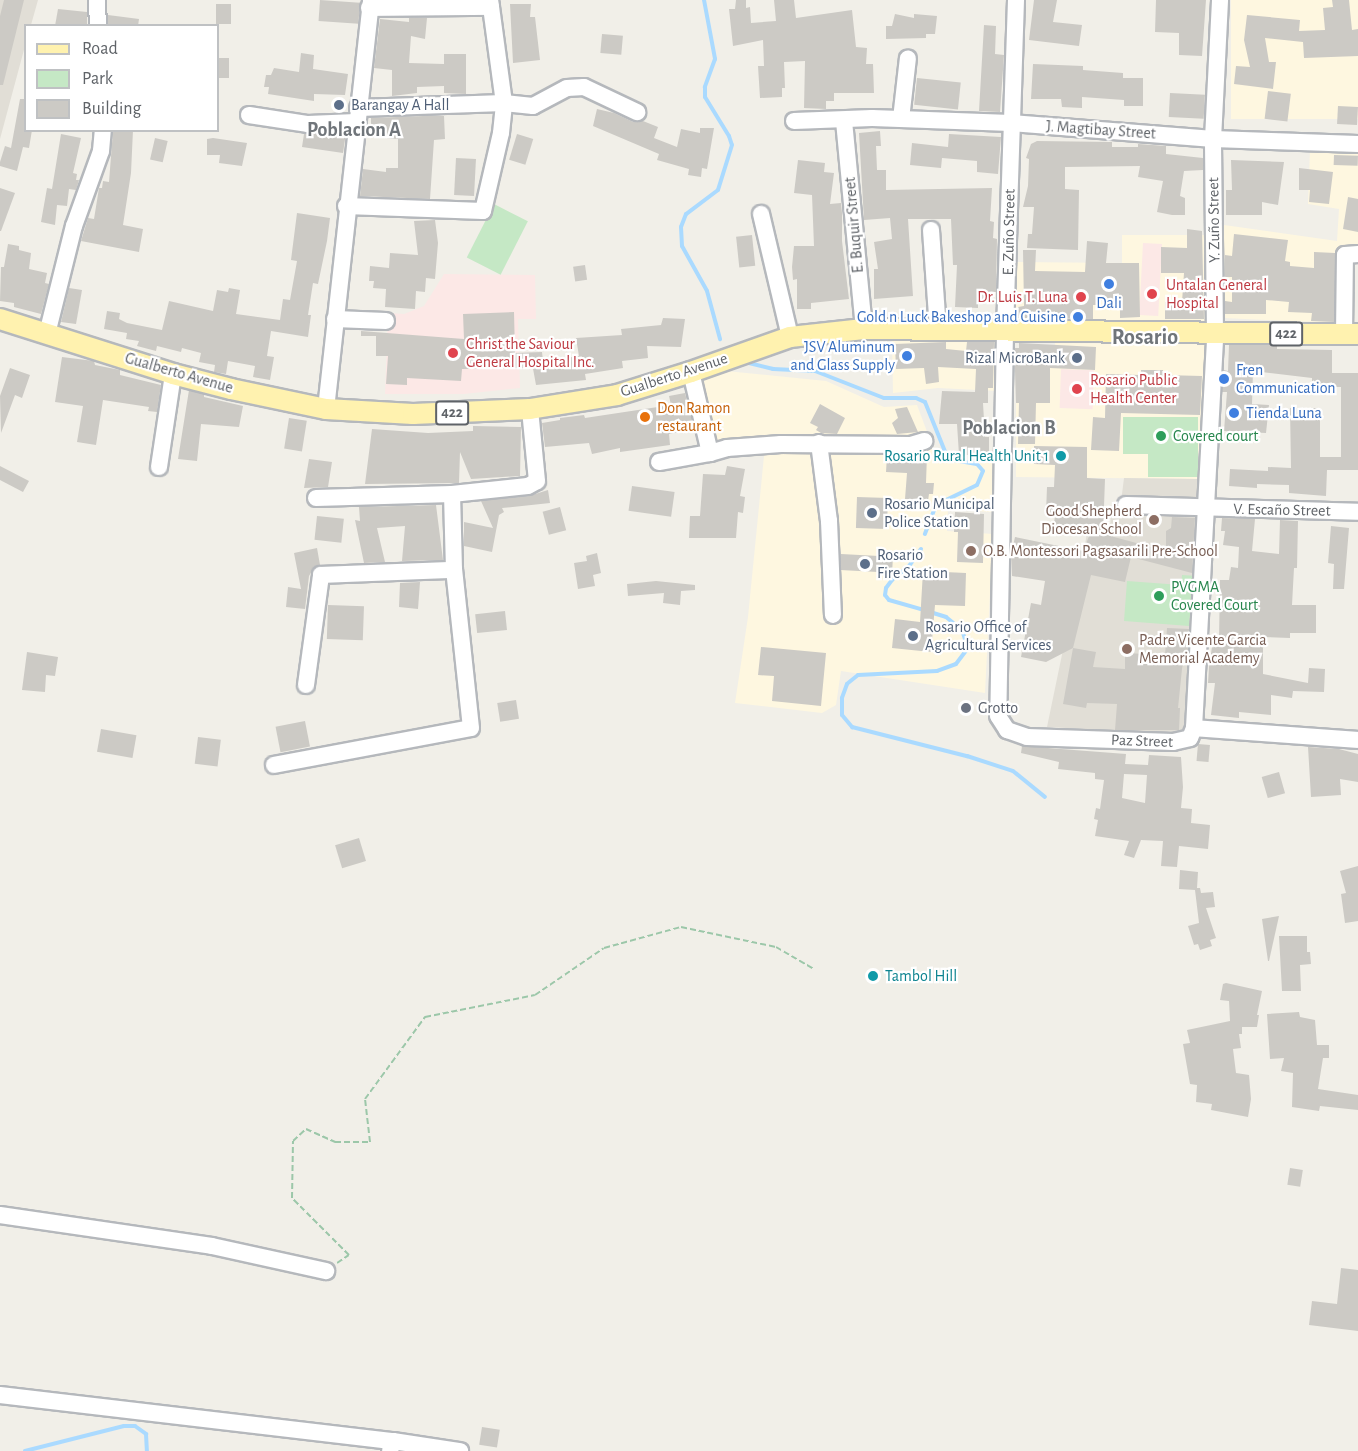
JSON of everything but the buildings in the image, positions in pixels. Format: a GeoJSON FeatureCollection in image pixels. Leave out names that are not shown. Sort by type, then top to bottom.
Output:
{"type":"FeatureCollection","features":[{"type":"Feature","properties":{"kind":"main road","name":"Gualberto Avenue"},"geometry":{"type":"LineString","coordinates":[[0,319],[173,374],[326,409],[414,414],[530,409],[617,395],[691,372],[790,336],[864,329],[1351,334]]}},
{"type":"Feature","properties":{"kind":"street"},"geometry":{"type":"LineString","coordinates":[[97,0],[98,24]]}},
{"type":"Feature","properties":{"kind":"street","name":"E. Zuño Street"},"geometry":{"type":"LineString","coordinates":[[998,716],[1005,331],[1016,0]]}},
{"type":"Feature","properties":{"kind":"street","name":"Y. Zuño Street"},"geometry":{"type":"LineString","coordinates":[[1194,728],[1215,334],[1213,139],[1220,0]]}},
{"type":"Feature","properties":{"kind":"street"},"geometry":{"type":"LineString","coordinates":[[326,409],[346,206],[370,4],[491,4],[504,103],[501,133],[483,211],[346,206]]}},
{"type":"Feature","properties":{"kind":"street"},"geometry":{"type":"LineString","coordinates":[[901,119],[908,58]]}},
{"type":"Feature","properties":{"kind":"street"},"geometry":{"type":"LineString","coordinates":[[249,115],[308,124],[357,115],[504,103],[533,106],[567,88],[584,87],[637,112]]}},
{"type":"Feature","properties":{"kind":"street","name":"J. Magtibay Street"},"geometry":{"type":"LineString","coordinates":[[794,121],[901,119],[1011,123],[1213,139],[1358,144]]}},
{"type":"Feature","properties":{"kind":"street","name":"E. Buquir Street"},"geometry":{"type":"LineString","coordinates":[[844,121],[864,329]]}},
{"type":"Feature","properties":{"kind":"street"},"geometry":{"type":"LineString","coordinates":[[47,334],[74,226],[101,151],[103,132]]}},
{"type":"Feature","properties":{"kind":"street"},"geometry":{"type":"LineString","coordinates":[[762,214],[790,336]]}},
{"type":"Feature","properties":{"kind":"street"},"geometry":{"type":"LineString","coordinates":[[931,230],[938,330]]}},
{"type":"Feature","properties":{"kind":"street"},"geometry":{"type":"LineString","coordinates":[[1351,334],[1345,255],[1358,254]]}},
{"type":"Feature","properties":{"kind":"street"},"geometry":{"type":"LineString","coordinates":[[335,319],[386,321]]}},
{"type":"Feature","properties":{"kind":"street"},"geometry":{"type":"LineString","coordinates":[[691,372],[710,453]]}},
{"type":"Feature","properties":{"kind":"street"},"geometry":{"type":"LineString","coordinates":[[159,467],[173,374]]}},
{"type":"Feature","properties":{"kind":"street"},"geometry":{"type":"LineString","coordinates":[[316,498],[452,494],[528,486],[537,481],[530,409]]}},
{"type":"Feature","properties":{"kind":"street"},"geometry":{"type":"LineString","coordinates":[[659,462],[727,448],[819,443],[911,445],[924,441]]}},
{"type":"Feature","properties":{"kind":"street"},"geometry":{"type":"LineString","coordinates":[[819,443],[829,521],[833,615]]}},
{"type":"Feature","properties":{"kind":"street"},"geometry":{"type":"LineString","coordinates":[[274,765],[471,728],[453,570],[452,494]]}},
{"type":"Feature","properties":{"kind":"street","name":"V. Escaño Street"},"geometry":{"type":"LineString","coordinates":[[1125,505],[1358,512]]}},
{"type":"Feature","properties":{"kind":"street"},"geometry":{"type":"LineString","coordinates":[[306,685],[321,575],[453,570]]}},
{"type":"Feature","properties":{"kind":"street","name":"Paz Street"},"geometry":{"type":"LineString","coordinates":[[998,716],[1007,730],[1027,737],[1184,742],[1190,738],[1194,728],[1358,740]]}},
{"type":"Feature","properties":{"kind":"street"},"geometry":{"type":"LineString","coordinates":[[0,1215],[213,1246],[326,1271]]}},
{"type":"Feature","properties":{"kind":"street"},"geometry":{"type":"LineString","coordinates":[[0,1395],[391,1446],[460,1451]]}},
{"type":"Feature","properties":{"kind":"path"},"geometry":{"type":"LineString","coordinates":[[326,1271],[349,1256],[292,1198],[293,1141],[306,1129],[335,1142],[370,1142],[365,1099],[425,1017],[535,995],[604,948],[681,927],[776,947],[814,969]]}},
{"type":"Feature","properties":{"kind":"shaded area"},"geometry":{"type":"Polygon","coordinates":[[[0,0],[38,0],[31,24],[24,24],[24,50],[0,139],[0,0]]]}},
{"type":"Feature","properties":{"kind":"shaded area"},"geometry":{"type":"Polygon","coordinates":[[[1231,0],[1358,0],[1358,119],[1231,119],[1231,0]]]}},
{"type":"Feature","properties":{"kind":"shaded area"},"geometry":{"type":"Polygon","coordinates":[[[1310,150],[1358,151],[1358,250],[1342,251],[1338,323],[1223,318],[1224,225],[1337,241],[1339,209],[1308,204],[1310,150]]]}},
{"type":"Feature","properties":{"kind":"shaded area"},"geometry":{"type":"Polygon","coordinates":[[[1122,235],[1209,235],[1207,321],[1015,319],[1016,262],[1122,263],[1122,235]]]}},
{"type":"Feature","properties":{"kind":"shaded area","name":"Untalan General Hospital"},"geometry":{"type":"Polygon","coordinates":[[[1143,243],[1162,244],[1158,316],[1139,315],[1143,243]]]}},
{"type":"Feature","properties":{"kind":"shaded area","name":"Christ the Saviour General Hospital Inc."},"geometry":{"type":"Polygon","coordinates":[[[444,274],[535,275],[536,319],[518,319],[520,388],[464,394],[385,394],[388,313],[404,314],[424,306],[444,274]]]}},
{"type":"Feature","properties":{"kind":"shaded area"},"geometry":{"type":"Polygon","coordinates":[[[892,341],[1000,341],[998,391],[938,388],[893,393],[892,341]]]}},
{"type":"Feature","properties":{"kind":"shaded area"},"geometry":{"type":"Polygon","coordinates":[[[1055,343],[1205,344],[1204,415],[1198,479],[1016,477],[1016,366],[1054,365],[1055,343]]]}},
{"type":"Feature","properties":{"kind":"shaded area","name":"Rosario Public Health Center"},"geometry":{"type":"Polygon","coordinates":[[[1061,369],[1094,370],[1093,409],[1060,408],[1061,369]]]}},
{"type":"Feature","properties":{"kind":"shaded area"},"geometry":{"type":"Polygon","coordinates":[[[726,371],[826,381],[884,407],[917,405],[938,461],[993,462],[992,512],[948,509],[947,531],[993,534],[985,693],[841,671],[836,705],[822,713],[735,703],[748,617],[764,456],[705,457],[690,379],[726,371]]]}},
{"type":"Feature","properties":{"kind":"shaded area","name":"Padre Vicente Garcia Memorial Academy"},"geometry":{"type":"Polygon","coordinates":[[[1124,478],[1198,479],[1187,723],[1186,729],[1180,734],[1047,727],[1088,529],[1110,533],[1111,510],[1120,510],[1124,478]]]}},
{"type":"Feature","properties":{"kind":"green space"},"geometry":{"type":"Polygon","coordinates":[[[494,204],[528,221],[501,275],[467,257],[494,204]]]}},
{"type":"Feature","properties":{"kind":"green space","name":"Covered court"},"geometry":{"type":"Polygon","coordinates":[[[1123,417],[1198,417],[1198,477],[1148,477],[1148,454],[1123,454],[1123,417]]]}},
{"type":"Feature","properties":{"kind":"green space","name":"PVGMA Covered Court"},"geometry":{"type":"Polygon","coordinates":[[[1182,575],[1198,576],[1197,592],[1192,592],[1189,626],[1124,621],[1127,581],[1181,585],[1182,575]]]}},
{"type":"Feature","properties":{"kind":"waterway"},"geometry":{"type":"LineString","coordinates":[[704,0],[715,59],[705,87],[705,97],[732,145],[718,190],[686,214],[681,227],[682,246],[707,291],[720,339]]}},
{"type":"Feature","properties":{"kind":"waterway"},"geometry":{"type":"LineString","coordinates":[[749,363],[773,369],[815,371],[884,398],[916,398],[925,402],[948,459],[977,464],[983,471],[977,485],[936,505],[925,534]]}},
{"type":"Feature","properties":{"kind":"waterway"},"geometry":{"type":"LineString","coordinates":[[921,549],[909,566],[892,580],[886,588],[885,595],[889,600],[923,610]]}},
{"type":"Feature","properties":{"kind":"waterway"},"geometry":{"type":"LineString","coordinates":[[930,612],[946,617],[962,630],[968,648],[956,664],[937,671],[858,675],[847,684],[842,698],[842,715],[852,727],[967,756],[1013,771],[1045,797]]}},
{"type":"Feature","properties":{"kind":"waterway"},"geometry":{"type":"LineString","coordinates":[[25,1451],[124,1426],[135,1426],[146,1434],[147,1451]]}},
{"type":"Feature","properties":{"kind":"place","name":"Barangay A Hall"},"geometry":{"type":"Point","coordinates":[339,105]}},
{"type":"Feature","properties":{"kind":"place","name":"Dali"},"geometry":{"type":"Point","coordinates":[1109,284]}},
{"type":"Feature","properties":{"kind":"place","name":"Untalan General Hospital"},"geometry":{"type":"Point","coordinates":[1152,294]}},
{"type":"Feature","properties":{"kind":"place","name":"Dr. Luis T. Luna"},"geometry":{"type":"Point","coordinates":[1081,297]}},
{"type":"Feature","properties":{"kind":"place","name":"Gold n Luck Bakeshop and Cuisine"},"geometry":{"type":"Point","coordinates":[1078,317]}},
{"type":"Feature","properties":{"kind":"place","name":"Christ the Saviour General Hospital Inc."},"geometry":{"type":"Point","coordinates":[453,353]}},
{"type":"Feature","properties":{"kind":"place","name":"JSV Aluminum and Glass Supply"},"geometry":{"type":"Point","coordinates":[907,356]}},
{"type":"Feature","properties":{"kind":"place","name":"Rizal MicroBank"},"geometry":{"type":"Point","coordinates":[1077,358]}},
{"type":"Feature","properties":{"kind":"place","name":"Fren Communication"},"geometry":{"type":"Point","coordinates":[1224,379]}},
{"type":"Feature","properties":{"kind":"place","name":"Rosario Public Health Center"},"geometry":{"type":"Point","coordinates":[1077,389]}},
{"type":"Feature","properties":{"kind":"place","name":"Tienda Luna"},"geometry":{"type":"Point","coordinates":[1234,413]}},
{"type":"Feature","properties":{"kind":"place","name":"Don Ramon restaurant"},"geometry":{"type":"Point","coordinates":[645,417]}},
{"type":"Feature","properties":{"kind":"place","name":"Covered court"},"geometry":{"type":"Point","coordinates":[1161,436]}},
{"type":"Feature","properties":{"kind":"place","name":"Rosario Rural Health Unit 1"},"geometry":{"type":"Point","coordinates":[1061,456]}},
{"type":"Feature","properties":{"kind":"place","name":"Rosario Municipal Police Station"},"geometry":{"type":"Point","coordinates":[872,513]}},
{"type":"Feature","properties":{"kind":"place","name":"Good Shepherd Diocesan School"},"geometry":{"type":"Point","coordinates":[1154,520]}},
{"type":"Feature","properties":{"kind":"place","name":"O.B. Montessori Pagsasarili Pre-School"},"geometry":{"type":"Point","coordinates":[971,551]}},
{"type":"Feature","properties":{"kind":"place","name":"Rosario Fire Station"},"geometry":{"type":"Point","coordinates":[865,564]}},
{"type":"Feature","properties":{"kind":"place","name":"PVGMA Covered Court"},"geometry":{"type":"Point","coordinates":[1159,596]}},
{"type":"Feature","properties":{"kind":"place","name":"Rosario Office of Agricultural Services"},"geometry":{"type":"Point","coordinates":[913,636]}},
{"type":"Feature","properties":{"kind":"place","name":"Padre Vicente Garcia Memorial Academy"},"geometry":{"type":"Point","coordinates":[1127,649]}},
{"type":"Feature","properties":{"kind":"place","name":"Grotto"},"geometry":{"type":"Point","coordinates":[966,708]}},
{"type":"Feature","properties":{"kind":"place","name":"Tambol Hill"},"geometry":{"type":"Point","coordinates":[873,976]}},
{"type":"Feature","properties":{"kind":"district","name":"Poblacion A"},"geometry":{"type":"Point","coordinates":[354,130]}},
{"type":"Feature","properties":{"kind":"district","name":"Rosario"},"geometry":{"type":"Point","coordinates":[1145,338]}},
{"type":"Feature","properties":{"kind":"district","name":"Poblacion B"},"geometry":{"type":"Point","coordinates":[1009,428]}}]}
